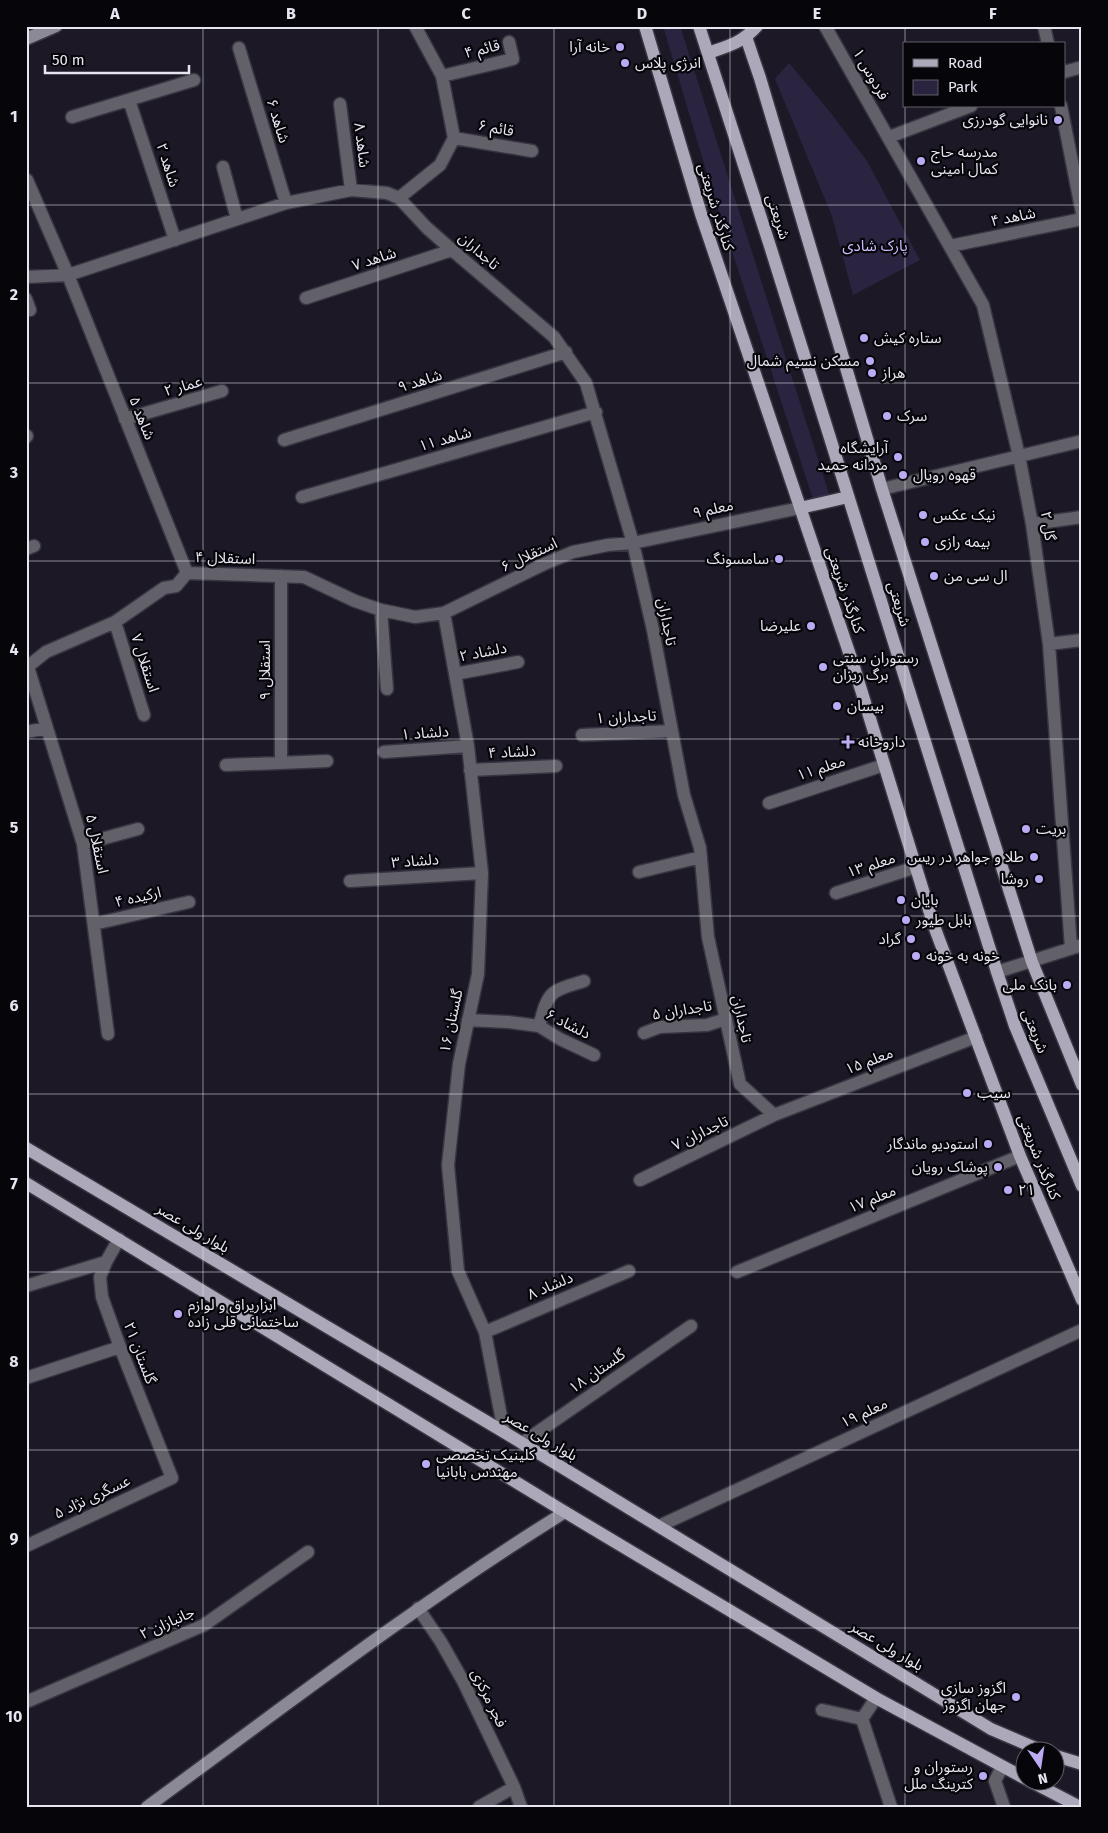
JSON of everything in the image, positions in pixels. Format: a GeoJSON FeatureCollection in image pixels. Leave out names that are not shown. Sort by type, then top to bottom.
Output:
{"type":"FeatureCollection","features":[{"type":"Feature","properties":{"kind":"main road"},"geometry":{"type":"LineString","coordinates":[[26,39],[56,26]]}},
{"type":"Feature","properties":{"kind":"main road","name":"کنارگذر شریعتی"},"geometry":{"type":"LineString","coordinates":[[645,26],[701,214],[854,667],[934,926],[1020,1156],[1082,1300]]}},
{"type":"Feature","properties":{"kind":"main road","name":"شریعتی"},"geometry":{"type":"LineString","coordinates":[[700,26],[997,972],[1015,1026],[1082,1186]]}},
{"type":"Feature","properties":{"kind":"main road"},"geometry":{"type":"LineString","coordinates":[[708,53],[746,38],[756,26]]}},
{"type":"Feature","properties":{"kind":"main road"},"geometry":{"type":"LineString","coordinates":[[746,38],[766,97],[882,490],[1032,962],[1082,1085]]}},
{"type":"Feature","properties":{"kind":"main road"},"geometry":{"type":"LineString","coordinates":[[800,508],[848,496]]}},
{"type":"Feature","properties":{"kind":"main road","name":"بلوار ولی عصر"},"geometry":{"type":"LineString","coordinates":[[26,1148],[504,1432],[990,1729],[1016,1740]]}},
{"type":"Feature","properties":{"kind":"main road"},"geometry":{"type":"LineString","coordinates":[[26,1183],[565,1512],[876,1698],[1016,1774]]}},
{"type":"Feature","properties":{"kind":"main road"},"geometry":{"type":"LineString","coordinates":[[147,1807],[418,1608],[487,1561],[565,1512]]}},
{"type":"Feature","properties":{"kind":"main road"},"geometry":{"type":"LineString","coordinates":[[1066,1759],[1080,1764]]}},
{"type":"Feature","properties":{"kind":"main road"},"geometry":{"type":"LineString","coordinates":[[1047,1790],[1080,1807]]}},
{"type":"Feature","properties":{"kind":"street"},"geometry":{"type":"LineString","coordinates":[[26,278],[68,275],[286,203],[351,190],[387,192],[399,198],[440,165],[454,138],[442,76],[415,26]]}},
{"type":"Feature","properties":{"kind":"street","name":"فردوس ۱"},"geometry":{"type":"LineString","coordinates":[[825,26],[889,137]]}},
{"type":"Feature","properties":{"kind":"street"},"geometry":{"type":"LineString","coordinates":[[1044,26],[1048,42]]}},
{"type":"Feature","properties":{"kind":"street","name":"قائم ۴"},"geometry":{"type":"LineString","coordinates":[[442,76],[513,59],[509,42]]}},
{"type":"Feature","properties":{"kind":"street","name":"شاهد ۶"},"geometry":{"type":"LineString","coordinates":[[239,48],[286,203]]}},
{"type":"Feature","properties":{"kind":"street"},"geometry":{"type":"LineString","coordinates":[[1066,71],[1082,67]]}},
{"type":"Feature","properties":{"kind":"street"},"geometry":{"type":"LineString","coordinates":[[72,117],[194,80]]}},
{"type":"Feature","properties":{"kind":"street","name":"شاهد ۲"},"geometry":{"type":"LineString","coordinates":[[129,100],[175,240]]}},
{"type":"Feature","properties":{"kind":"street","name":"شاهد ۸"},"geometry":{"type":"LineString","coordinates":[[340,104],[351,190]]}},
{"type":"Feature","properties":{"kind":"street"},"geometry":{"type":"LineString","coordinates":[[889,137],[966,108]]}},
{"type":"Feature","properties":{"kind":"street"},"geometry":{"type":"LineString","coordinates":[[1061,108],[1082,213]]}},
{"type":"Feature","properties":{"kind":"street","name":"گل ۲"},"geometry":{"type":"LineString","coordinates":[[889,137],[983,305],[1019,456],[1032,524],[1049,644],[1076,946]]}},
{"type":"Feature","properties":{"kind":"street","name":"قائم ۶"},"geometry":{"type":"LineString","coordinates":[[454,138],[532,151]]}},
{"type":"Feature","properties":{"kind":"street"},"geometry":{"type":"LineString","coordinates":[[223,167],[237,219]]}},
{"type":"Feature","properties":{"kind":"street","name":"شاهد ۵"},"geometry":{"type":"LineString","coordinates":[[27,180],[68,275],[187,573]]}},
{"type":"Feature","properties":{"kind":"street","name":"تاجداران"},"geometry":{"type":"LineString","coordinates":[[399,198],[452,250],[554,337],[586,382],[633,543],[653,630],[684,795],[700,848],[708,937],[740,1084],[774,1115]]}},
{"type":"Feature","properties":{"kind":"street","name":"شاهد ۴"},"geometry":{"type":"LineString","coordinates":[[950,246],[1082,219]]}},
{"type":"Feature","properties":{"kind":"street","name":"شاهد ۷"},"geometry":{"type":"LineString","coordinates":[[306,298],[452,250]]}},
{"type":"Feature","properties":{"kind":"street","name":"شاهد ۹"},"geometry":{"type":"LineString","coordinates":[[284,440],[566,352]]}},
{"type":"Feature","properties":{"kind":"street","name":"عمار ۲"},"geometry":{"type":"LineString","coordinates":[[126,420],[222,391]]}},
{"type":"Feature","properties":{"kind":"street","name":"شاهد ۱۱"},"geometry":{"type":"LineString","coordinates":[[302,497],[596,412]]}},
{"type":"Feature","properties":{"kind":"street"},"geometry":{"type":"LineString","coordinates":[[882,490],[1082,441]]}},
{"type":"Feature","properties":{"kind":"street","name":"معلم ۹"},"geometry":{"type":"LineString","coordinates":[[633,543],[800,508]]}},
{"type":"Feature","properties":{"kind":"street"},"geometry":{"type":"LineString","coordinates":[[1032,524],[1082,517]]}},
{"type":"Feature","properties":{"kind":"street","name":"استقلال ۶"},"geometry":{"type":"LineString","coordinates":[[444,612],[544,564],[574,552],[608,545],[633,543]]}},
{"type":"Feature","properties":{"kind":"street","name":"استقلال ۴"},"geometry":{"type":"LineString","coordinates":[[27,668],[46,652],[115,622],[164,588],[176,586],[187,573],[304,577],[356,601],[381,610],[415,617],[444,612]]}},
{"type":"Feature","properties":{"kind":"street","name":"استقلال ۹"},"geometry":{"type":"LineString","coordinates":[[281,576],[281,763]]}},
{"type":"Feature","properties":{"kind":"street"},"geometry":{"type":"LineString","coordinates":[[381,610],[387,689]]}},
{"type":"Feature","properties":{"kind":"street","name":"گلستان ۱۶"},"geometry":{"type":"LineString","coordinates":[[444,612],[468,746],[482,873],[478,974],[459,1064],[448,1165],[458,1271],[485,1332],[504,1432]]}},
{"type":"Feature","properties":{"kind":"street","name":"استقلال ۷"},"geometry":{"type":"LineString","coordinates":[[115,622],[144,715]]}},
{"type":"Feature","properties":{"kind":"street"},"geometry":{"type":"LineString","coordinates":[[1049,644],[1082,640]]}},
{"type":"Feature","properties":{"kind":"street","name":"دلشاد ۲"},"geometry":{"type":"LineString","coordinates":[[455,674],[518,662]]}},
{"type":"Feature","properties":{"kind":"street","name":"استقلال ۵"},"geometry":{"type":"LineString","coordinates":[[27,668],[48,728],[83,844],[108,1034]]}},
{"type":"Feature","properties":{"kind":"street"},"geometry":{"type":"LineString","coordinates":[[26,732],[48,728]]}},
{"type":"Feature","properties":{"kind":"street","name":"تاجداران ۱"},"geometry":{"type":"LineString","coordinates":[[582,735],[671,731]]}},
{"type":"Feature","properties":{"kind":"street","name":"دلشاد ۱"},"geometry":{"type":"LineString","coordinates":[[384,752],[468,746]]}},
{"type":"Feature","properties":{"kind":"street"},"geometry":{"type":"LineString","coordinates":[[226,765],[327,761]]}},
{"type":"Feature","properties":{"kind":"street","name":"معلم ۱۱"},"geometry":{"type":"LineString","coordinates":[[769,803],[884,765]]}},
{"type":"Feature","properties":{"kind":"street","name":"دلشاد ۴"},"geometry":{"type":"LineString","coordinates":[[470,770],[556,766]]}},
{"type":"Feature","properties":{"kind":"street"},"geometry":{"type":"LineString","coordinates":[[83,844],[138,829]]}},
{"type":"Feature","properties":{"kind":"street"},"geometry":{"type":"LineString","coordinates":[[638,872],[701,857]]}},
{"type":"Feature","properties":{"kind":"street","name":"معلم ۱۳"},"geometry":{"type":"LineString","coordinates":[[836,893],[916,867]]}},
{"type":"Feature","properties":{"kind":"street","name":"دلشاد ۳"},"geometry":{"type":"LineString","coordinates":[[350,881],[482,873]]}},
{"type":"Feature","properties":{"kind":"street","name":"ارکیده ۴"},"geometry":{"type":"LineString","coordinates":[[94,924],[189,902]]}},
{"type":"Feature","properties":{"kind":"street"},"geometry":{"type":"LineString","coordinates":[[997,972],[1076,946]]}},
{"type":"Feature","properties":{"kind":"street"},"geometry":{"type":"LineString","coordinates":[[539,1026],[546,1001],[556,990],[584,982]]}},
{"type":"Feature","properties":{"kind":"street","name":"تاجداران ۵"},"geometry":{"type":"LineString","coordinates":[[644,1033],[660,1027],[707,1025],[726,1019]]}},
{"type":"Feature","properties":{"kind":"street","name":"دلشاد ۶"},"geometry":{"type":"LineString","coordinates":[[468,1020],[539,1026],[560,1039],[594,1055]]}},
{"type":"Feature","properties":{"kind":"street","name":"معلم ۱۵"},"geometry":{"type":"LineString","coordinates":[[774,1115],[976,1037]]}},
{"type":"Feature","properties":{"kind":"street","name":"تاجداران ۷"},"geometry":{"type":"LineString","coordinates":[[640,1180],[774,1115]]}},
{"type":"Feature","properties":{"kind":"street","name":"معلم ۱۷"},"geometry":{"type":"LineString","coordinates":[[737,1272],[1020,1156]]}},
{"type":"Feature","properties":{"kind":"street","name":"گلستان ۲۱"},"geometry":{"type":"LineString","coordinates":[[119,1239],[106,1262],[100,1278],[102,1296],[120,1347],[172,1478]]}},
{"type":"Feature","properties":{"kind":"street"},"geometry":{"type":"LineString","coordinates":[[26,1286],[106,1262]]}},
{"type":"Feature","properties":{"kind":"street","name":"دلشاد ۸"},"geometry":{"type":"LineString","coordinates":[[485,1332],[629,1271]]}},
{"type":"Feature","properties":{"kind":"street","name":"گلستان ۱۸"},"geometry":{"type":"LineString","coordinates":[[522,1443],[691,1326]]}},
{"type":"Feature","properties":{"kind":"street","name":"معلم ۱۹"},"geometry":{"type":"LineString","coordinates":[[659,1526],[1082,1330]]}},
{"type":"Feature","properties":{"kind":"street"},"geometry":{"type":"LineString","coordinates":[[26,1378],[120,1347]]}},
{"type":"Feature","properties":{"kind":"street","name":"عسگری نژاد ۵"},"geometry":{"type":"LineString","coordinates":[[26,1546],[172,1478]]}},
{"type":"Feature","properties":{"kind":"street","name":"جانبازان ۲"},"geometry":{"type":"LineString","coordinates":[[26,1702],[204,1625],[308,1552]]}},
{"type":"Feature","properties":{"kind":"street","name":"فجر مرکزی"},"geometry":{"type":"LineString","coordinates":[[418,1608],[464,1681],[514,1787],[521,1807]]}},
{"type":"Feature","properties":{"kind":"street"},"geometry":{"type":"LineString","coordinates":[[862,1719],[876,1698]]}},
{"type":"Feature","properties":{"kind":"street"},"geometry":{"type":"LineString","coordinates":[[822,1710],[862,1719]]}},
{"type":"Feature","properties":{"kind":"street"},"geometry":{"type":"LineString","coordinates":[[862,1719],[891,1807]]}},
{"type":"Feature","properties":{"kind":"street"},"geometry":{"type":"LineString","coordinates":[[1002,1767],[995,1781],[1004,1807]]}},
{"type":"Feature","properties":{"kind":"street"},"geometry":{"type":"LineString","coordinates":[[479,1807],[514,1787]]}},
{"type":"Feature","properties":{"kind":"green space"},"geometry":{"type":"Polygon","coordinates":[[[663,26],[680,26],[830,497],[814,502],[711,187],[663,26]]]}},
{"type":"Feature","properties":{"kind":"green space","name":"پارک شادی"},"geometry":{"type":"Polygon","coordinates":[[[789,63],[830,112],[867,161],[920,260],[853,295],[832,216],[775,79],[789,63]]]}},
{"type":"Feature","properties":{"kind":"place","name":"خانه آرا"},"geometry":{"type":"Point","coordinates":[620,47]}},
{"type":"Feature","properties":{"kind":"place","name":"انرژی پلاس"},"geometry":{"type":"Point","coordinates":[625,63]}},
{"type":"Feature","properties":{"kind":"place","name":"نانوایی گودرزی"},"geometry":{"type":"Point","coordinates":[1058,120]}},
{"type":"Feature","properties":{"kind":"place","name":"مدرسه حاج کمال امینی"},"geometry":{"type":"Point","coordinates":[921,161]}},
{"type":"Feature","properties":{"kind":"place","name":"ستاره کیش"},"geometry":{"type":"Point","coordinates":[864,338]}},
{"type":"Feature","properties":{"kind":"place","name":"مسکن نسیم شمال"},"geometry":{"type":"Point","coordinates":[870,361]}},
{"type":"Feature","properties":{"kind":"place","name":"هراز"},"geometry":{"type":"Point","coordinates":[872,373]}},
{"type":"Feature","properties":{"kind":"place","name":"سرک"},"geometry":{"type":"Point","coordinates":[887,416]}},
{"type":"Feature","properties":{"kind":"place","name":"آرایشگاه مردانه حمید"},"geometry":{"type":"Point","coordinates":[898,457]}},
{"type":"Feature","properties":{"kind":"place","name":"قهوه رویال"},"geometry":{"type":"Point","coordinates":[903,475]}},
{"type":"Feature","properties":{"kind":"place","name":"نیک عکس"},"geometry":{"type":"Point","coordinates":[923,515]}},
{"type":"Feature","properties":{"kind":"place","name":"بیمه رازی"},"geometry":{"type":"Point","coordinates":[925,542]}},
{"type":"Feature","properties":{"kind":"place","name":"سامسونگ"},"geometry":{"type":"Point","coordinates":[779,559]}},
{"type":"Feature","properties":{"kind":"place","name":"ال سی من"},"geometry":{"type":"Point","coordinates":[934,576]}},
{"type":"Feature","properties":{"kind":"place","name":"علیرضا"},"geometry":{"type":"Point","coordinates":[811,626]}},
{"type":"Feature","properties":{"kind":"place","name":"رستوران سنتی برگ ریزان"},"geometry":{"type":"Point","coordinates":[823,667]}},
{"type":"Feature","properties":{"kind":"place","name":"بیسان"},"geometry":{"type":"Point","coordinates":[837,706]}},
{"type":"Feature","properties":{"kind":"place","name":"داروخانه"},"geometry":{"type":"Point","coordinates":[848,742]}},
{"type":"Feature","properties":{"kind":"place","name":"بریت"},"geometry":{"type":"Point","coordinates":[1026,829]}},
{"type":"Feature","properties":{"kind":"place","name":"طلا و جواهر در ریس"},"geometry":{"type":"Point","coordinates":[1034,857]}},
{"type":"Feature","properties":{"kind":"place","name":"روشا"},"geometry":{"type":"Point","coordinates":[1039,879]}},
{"type":"Feature","properties":{"kind":"place","name":"بایان"},"geometry":{"type":"Point","coordinates":[901,900]}},
{"type":"Feature","properties":{"kind":"place","name":"بابل طیور"},"geometry":{"type":"Point","coordinates":[906,920]}},
{"type":"Feature","properties":{"kind":"place","name":"گراد"},"geometry":{"type":"Point","coordinates":[911,939]}},
{"type":"Feature","properties":{"kind":"place","name":"خونه به خونه"},"geometry":{"type":"Point","coordinates":[916,956]}},
{"type":"Feature","properties":{"kind":"place","name":"بانک ملی"},"geometry":{"type":"Point","coordinates":[1067,985]}},
{"type":"Feature","properties":{"kind":"place","name":"سیب"},"geometry":{"type":"Point","coordinates":[967,1093]}},
{"type":"Feature","properties":{"kind":"place","name":"استودیو ماندگار"},"geometry":{"type":"Point","coordinates":[988,1144]}},
{"type":"Feature","properties":{"kind":"place","name":"پوشاک رویان"},"geometry":{"type":"Point","coordinates":[998,1167]}},
{"type":"Feature","properties":{"kind":"place","name":"۲۱"},"geometry":{"type":"Point","coordinates":[1008,1190]}},
{"type":"Feature","properties":{"kind":"place","name":"ابزاریراق و لوازم ساختمانی قلی زاده"},"geometry":{"type":"Point","coordinates":[178,1314]}},
{"type":"Feature","properties":{"kind":"place","name":"کلینیک تخصصی مهندس بابانیا"},"geometry":{"type":"Point","coordinates":[426,1464]}},
{"type":"Feature","properties":{"kind":"place","name":"اگزوز سازی جهان اگزوز"},"geometry":{"type":"Point","coordinates":[1016,1697]}},
{"type":"Feature","properties":{"kind":"place","name":"رستوران و کترینگ ملل"},"geometry":{"type":"Point","coordinates":[983,1776]}}]}
